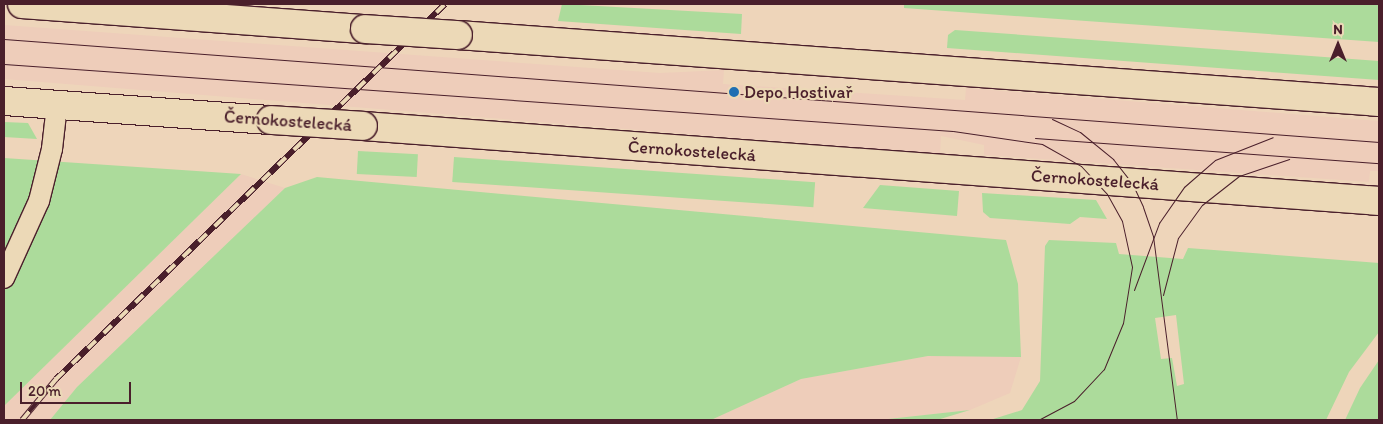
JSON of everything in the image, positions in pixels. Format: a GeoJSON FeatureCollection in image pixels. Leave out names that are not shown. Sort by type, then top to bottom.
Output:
{"type":"FeatureCollection","features":[{"type":"Feature","properties":{"kind":"main road"},"geometry":{"type":"LineString","coordinates":[[22,4],[1379,102]]}},
{"type":"Feature","properties":{"kind":"main road","name":"Černokostelecká"},"geometry":{"type":"LineString","coordinates":[[4,101],[1379,201]]}},
{"type":"Feature","properties":{"kind":"lane"},"geometry":{"type":"LineString","coordinates":[[4,278],[39,201],[52,149],[56,105]]}},
{"type":"Feature","properties":{"kind":"shaded area"},"geometry":{"type":"Polygon","coordinates":[[[4,25],[660,73],[724,70],[723,84],[965,100],[966,88],[1379,121],[1379,171],[1370,171],[1369,182],[984,155],[984,145],[941,136],[940,154],[4,79],[4,25]]]}},
{"type":"Feature","properties":{"kind":"shaded area"},"geometry":{"type":"Polygon","coordinates":[[[241,174],[285,188],[77,387],[50,420],[4,420],[4,406],[241,174]]]}},
{"type":"Feature","properties":{"kind":"shaded area"},"geometry":{"type":"Polygon","coordinates":[[[1001,354],[1021,357],[1010,393],[970,410],[878,420],[711,420],[801,379],[928,356],[1001,354]]]}},
{"type":"Feature","properties":{"kind":"green space"},"geometry":{"type":"Polygon","coordinates":[[[562,4],[742,14],[741,34],[558,21],[562,4]]]}},
{"type":"Feature","properties":{"kind":"green space"},"geometry":{"type":"Polygon","coordinates":[[[904,4],[1379,4],[1379,42],[904,8],[904,4]]]}},
{"type":"Feature","properties":{"kind":"green space"},"geometry":{"type":"Polygon","coordinates":[[[955,30],[1379,61],[1379,80],[947,48],[948,35],[955,30]]]}},
{"type":"Feature","properties":{"kind":"green space"},"geometry":{"type":"Polygon","coordinates":[[[4,122],[28,123],[37,139],[4,137],[4,122]]]}},
{"type":"Feature","properties":{"kind":"green space"},"geometry":{"type":"Polygon","coordinates":[[[358,151],[418,154],[417,177],[357,174],[358,151]]]}},
{"type":"Feature","properties":{"kind":"green space"},"geometry":{"type":"Polygon","coordinates":[[[454,157],[815,182],[813,207],[452,182],[454,157]]]}},
{"type":"Feature","properties":{"kind":"green space"},"geometry":{"type":"Polygon","coordinates":[[[4,158],[241,174],[4,406],[4,158]]]}},
{"type":"Feature","properties":{"kind":"green space"},"geometry":{"type":"Polygon","coordinates":[[[317,177],[1006,240],[1018,284],[1021,357],[928,356],[801,379],[711,420],[50,420],[77,387],[285,188],[317,177]]]}},
{"type":"Feature","properties":{"kind":"green space"},"geometry":{"type":"Polygon","coordinates":[[[880,185],[959,191],[957,216],[863,208],[880,185]]]}},
{"type":"Feature","properties":{"kind":"green space"},"geometry":{"type":"Polygon","coordinates":[[[982,193],[1096,200],[1107,219],[1080,217],[1070,224],[990,218],[983,212],[982,193]]]}},
{"type":"Feature","properties":{"kind":"green space"},"geometry":{"type":"Polygon","coordinates":[[[1049,240],[1116,243],[1119,254],[1183,259],[1188,248],[1379,263],[1379,332],[1349,372],[1326,420],[990,420],[1022,410],[1040,381],[1045,246],[1049,240]],[[1176,315],[1155,318],[1161,359],[1172,358],[1177,386],[1184,384],[1176,315]]]}},
{"type":"Feature","properties":{"kind":"green space"},"geometry":{"type":"Polygon","coordinates":[[[1379,360],[1379,420],[1345,420],[1360,388],[1379,360]]]}},
{"type":"Feature","properties":{"kind":"green space"},"geometry":{"type":"Polygon","coordinates":[[[970,410],[937,420],[879,420],[970,410]]]}},
{"type":"Feature","properties":{"kind":"tram line"},"geometry":{"type":"LineString","coordinates":[[4,39],[1379,142]]}},
{"type":"Feature","properties":{"kind":"tram line"},"geometry":{"type":"LineString","coordinates":[[4,64],[953,131],[1042,144],[1081,166],[1107,194],[1122,221],[1132,267],[1123,323],[1104,369],[1074,401],[1039,420]]}},
{"type":"Feature","properties":{"kind":"tram line"},"geometry":{"type":"LineString","coordinates":[[1052,119],[1080,132],[1113,159],[1132,183],[1143,207],[1153,236],[1177,420]]}},
{"type":"Feature","properties":{"kind":"tram line"},"geometry":{"type":"LineString","coordinates":[[1134,290],[1159,223],[1184,187],[1215,160],[1273,137]]}},
{"type":"Feature","properties":{"kind":"tram line"},"geometry":{"type":"LineString","coordinates":[[1035,138],[1379,163]]}},
{"type":"Feature","properties":{"kind":"tram line"},"geometry":{"type":"LineString","coordinates":[[1163,295],[1178,238],[1202,205],[1239,176],[1289,159]]}},
{"type":"Feature","properties":{"kind":"railway"},"geometry":{"type":"LineString","coordinates":[[22,420],[56,379],[445,4]]}},
{"type":"Feature","properties":{"kind":"place","name":"Depo Hostivař"},"geometry":{"type":"Point","coordinates":[734,92]}}]}
